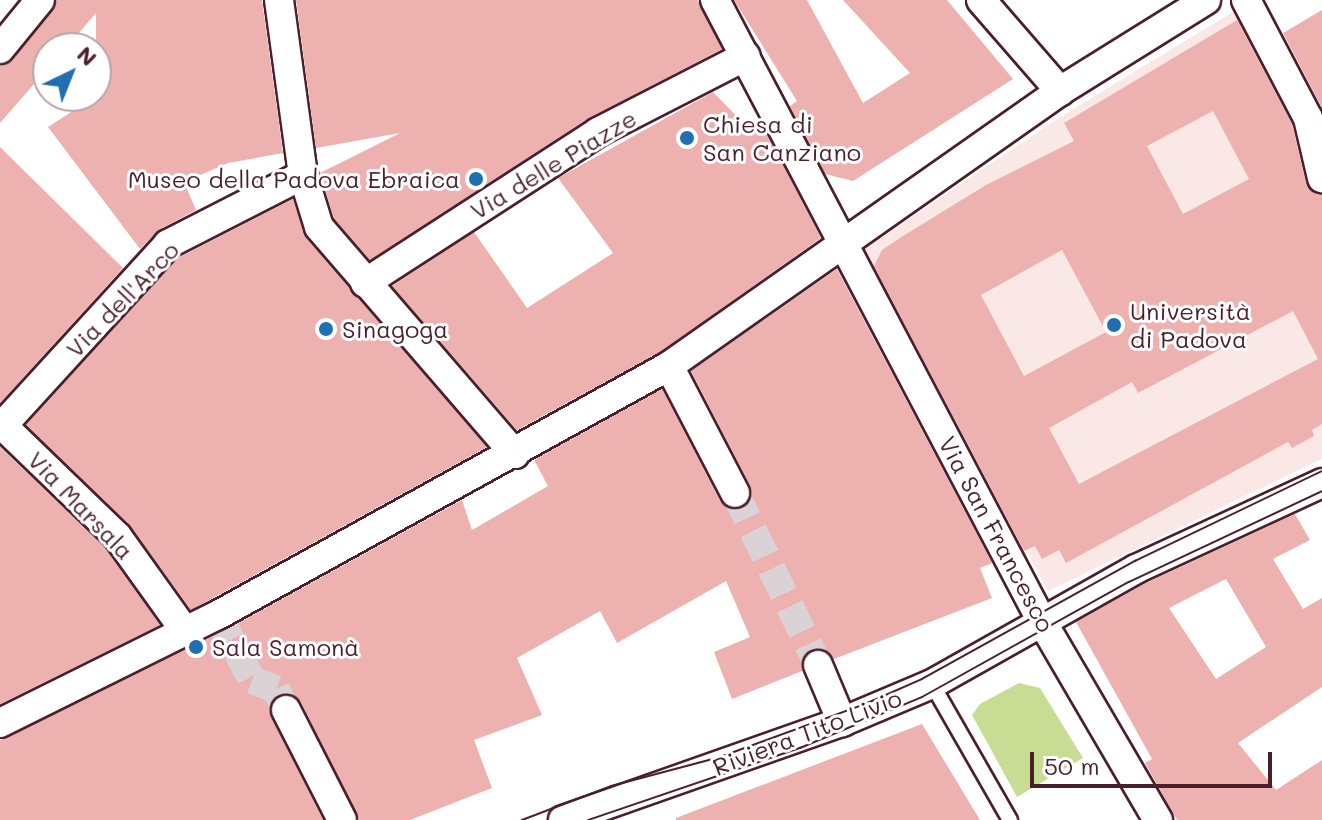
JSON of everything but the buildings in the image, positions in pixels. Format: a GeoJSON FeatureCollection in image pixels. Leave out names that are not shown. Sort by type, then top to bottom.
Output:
{"type":"FeatureCollection","features":[{"type":"Feature","properties":{"kind":"street"},"geometry":{"type":"LineString","coordinates":[[0,49],[40,0]]}},
{"type":"Feature","properties":{"kind":"street"},"geometry":{"type":"LineString","coordinates":[[279,0],[303,175],[319,227],[365,283],[447,370],[509,447]]}},
{"type":"Feature","properties":{"kind":"street","name":"Via San Francesco"},"geometry":{"type":"LineString","coordinates":[[715,0],[846,243],[1041,620],[1158,820]]}},
{"type":"Feature","properties":{"kind":"street"},"geometry":{"type":"LineString","coordinates":[[981,0],[1060,91]]}},
{"type":"Feature","properties":{"kind":"street"},"geometry":{"type":"LineString","coordinates":[[0,723],[177,620],[669,366],[1060,91],[1206,0]]}},
{"type":"Feature","properties":{"kind":"street"},"geometry":{"type":"LineString","coordinates":[[1246,0],[1308,118],[1322,178]]}},
{"type":"Feature","properties":{"kind":"street","name":"Via delle Piazze"},"geometry":{"type":"LineString","coordinates":[[365,283],[598,132],[746,56]]}},
{"type":"Feature","properties":{"kind":"street","name":"Via dell'Arco"},"geometry":{"type":"LineString","coordinates":[[1,424],[168,244],[303,175]]}},
{"type":"Feature","properties":{"kind":"street"},"geometry":{"type":"LineString","coordinates":[[669,366],[735,493]]}},
{"type":"Feature","properties":{"kind":"street","name":"Via Marsala"},"geometry":{"type":"LineString","coordinates":[[1,424],[117,536],[177,620]]}},
{"type":"Feature","properties":{"kind":"street","name":"Riviera Tito Livio"},"geometry":{"type":"LineString","coordinates":[[563,820],[842,722],[932,684],[1041,620],[1322,483]]}},
{"type":"Feature","properties":{"kind":"street"},"geometry":{"type":"LineString","coordinates":[[818,665],[842,722]]}},
{"type":"Feature","properties":{"kind":"street"},"geometry":{"type":"LineString","coordinates":[[286,710],[342,820]]}},
{"type":"Feature","properties":{"kind":"lane"},"geometry":{"type":"LineString","coordinates":[[932,684],[1010,820]]}},
{"type":"Feature","properties":{"kind":"shaded area","name":"Università di Padova"},"geometry":{"type":"Polygon","coordinates":[[[1244,5],[1308,127],[1322,200],[1322,459],[1048,591],[863,250],[1057,119],[1244,5]]]}},
{"type":"Feature","properties":{"kind":"green space"},"geometry":{"type":"Polygon","coordinates":[[[1019,683],[1040,688],[1083,758],[1017,797],[972,715],[980,704],[1019,683]]]}},
{"type":"Feature","properties":{"kind":"tunnel"},"geometry":{"type":"LineString","coordinates":[[735,493],[818,665]]}},
{"type":"Feature","properties":{"kind":"tunnel"},"geometry":{"type":"LineString","coordinates":[[218,615],[252,680],[276,689],[286,710]]}},
{"type":"Feature","properties":{"kind":"tram line"},"geometry":{"type":"LineString","coordinates":[[522,820],[611,786],[720,757],[865,704],[922,679],[1135,561],[1322,471]]}},
{"type":"Feature","properties":{"kind":"tram line"},"geometry":{"type":"LineString","coordinates":[[588,820],[800,748],[922,697],[1129,582],[1322,491]]}},
{"type":"Feature","properties":{"kind":"place","name":"Chiesa di San Canziano"},"geometry":{"type":"Point","coordinates":[687,138]}},
{"type":"Feature","properties":{"kind":"place","name":"Museo della Padova Ebraica"},"geometry":{"type":"Point","coordinates":[476,179]}},
{"type":"Feature","properties":{"kind":"place","name":"Università di Padova"},"geometry":{"type":"Point","coordinates":[1114,325]}},
{"type":"Feature","properties":{"kind":"place","name":"Sinagoga"},"geometry":{"type":"Point","coordinates":[326,329]}},
{"type":"Feature","properties":{"kind":"place","name":"Sala Samonà"},"geometry":{"type":"Point","coordinates":[196,647]}}]}
